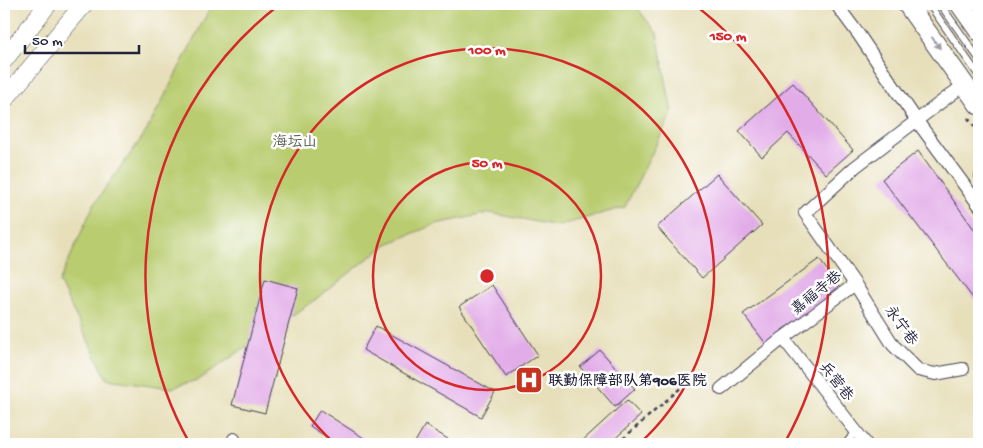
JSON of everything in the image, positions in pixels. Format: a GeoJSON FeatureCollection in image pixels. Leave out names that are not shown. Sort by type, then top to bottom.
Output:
{"type":"FeatureCollection","features":[{"type":"Feature","properties":{"kind":"main road"},"geometry":{"type":"LineString","coordinates":[[6,51],[48,4]]}},
{"type":"Feature","properties":{"kind":"main road"},"geometry":{"type":"LineString","coordinates":[[4,100],[84,4]]}},
{"type":"Feature","properties":{"kind":"main road"},"geometry":{"type":"LineString","coordinates":[[907,4],[972,80],[979,104]]}},
{"type":"Feature","properties":{"kind":"main road"},"geometry":{"type":"LineString","coordinates":[[960,4],[979,31]]}},
{"type":"Feature","properties":{"kind":"street"},"geometry":{"type":"LineString","coordinates":[[836,4],[916,121],[979,205]]}},
{"type":"Feature","properties":{"kind":"street","name":"嘉福寺巷"},"geometry":{"type":"LineString","coordinates":[[721,389],[783,338],[855,284],[805,213],[856,168],[972,80]]}},
{"type":"Feature","properties":{"kind":"street","name":"永宁巷"},"geometry":{"type":"LineString","coordinates":[[855,284],[893,345],[918,370],[934,374],[962,370]]}},
{"type":"Feature","properties":{"kind":"street","name":"兵营巷"},"geometry":{"type":"LineString","coordinates":[[783,338],[866,444]]}},
{"type":"Feature","properties":{"kind":"lane"},"geometry":{"type":"LineString","coordinates":[[929,4],[972,80]]}},
{"type":"Feature","properties":{"kind":"lane"},"geometry":{"type":"LineString","coordinates":[[940,4],[979,59]]}},
{"type":"Feature","properties":{"kind":"lane"},"geometry":{"type":"LineString","coordinates":[[845,444],[856,432]]}},
{"type":"Feature","properties":{"kind":"path"},"geometry":{"type":"LineString","coordinates":[[617,444],[693,377],[721,389]]}},
{"type":"Feature","properties":{"kind":"green space","name":"海坛山"},"geometry":{"type":"Polygon","coordinates":[[[212,4],[634,4],[657,33],[672,113],[625,207],[558,226],[490,213],[436,224],[387,244],[316,299],[200,379],[172,388],[107,379],[59,282],[94,204],[146,132],[212,4]]]}},
{"type":"Feature","properties":{"kind":"building"},"geometry":{"type":"Polygon","coordinates":[[[793,83],[853,150],[826,174],[788,133],[762,157],[739,131],[793,83]]]}},
{"type":"Feature","properties":{"kind":"building"},"geometry":{"type":"Polygon","coordinates":[[[918,151],[979,236],[979,306],[882,179],[918,151]]]}},
{"type":"Feature","properties":{"kind":"building"},"geometry":{"type":"Polygon","coordinates":[[[717,174],[762,225],[702,278],[657,227],[717,174]]]}},
{"type":"Feature","properties":{"kind":"building"},"geometry":{"type":"Polygon","coordinates":[[[819,259],[839,286],[801,320],[782,330],[781,335],[767,345],[743,314],[819,259]]]}},
{"type":"Feature","properties":{"kind":"building"},"geometry":{"type":"Polygon","coordinates":[[[265,279],[298,288],[265,413],[232,405],[265,279]]]}},
{"type":"Feature","properties":{"kind":"building"},"geometry":{"type":"Polygon","coordinates":[[[492,285],[538,355],[506,377],[459,307],[492,285]]]}},
{"type":"Feature","properties":{"kind":"building"},"geometry":{"type":"Polygon","coordinates":[[[376,326],[495,392],[481,417],[363,350],[376,326]]]}},
{"type":"Feature","properties":{"kind":"building"},"geometry":{"type":"Polygon","coordinates":[[[600,350],[635,389],[615,407],[580,367],[600,350]]]}},
{"type":"Feature","properties":{"kind":"building"},"geometry":{"type":"Polygon","coordinates":[[[627,400],[641,415],[609,444],[579,444],[627,400]]]}},
{"type":"Feature","properties":{"kind":"building"},"geometry":{"type":"Polygon","coordinates":[[[320,410],[370,442],[368,444],[337,444],[310,426],[320,410]]]}},
{"type":"Feature","properties":{"kind":"building"},"geometry":{"type":"Polygon","coordinates":[[[425,425],[456,444],[414,444],[425,425]]]}},
{"type":"Feature","properties":{"kind":"place","name":"联勤保障部队第906医院"},"geometry":{"type":"Point","coordinates":[529,380]}}]}
